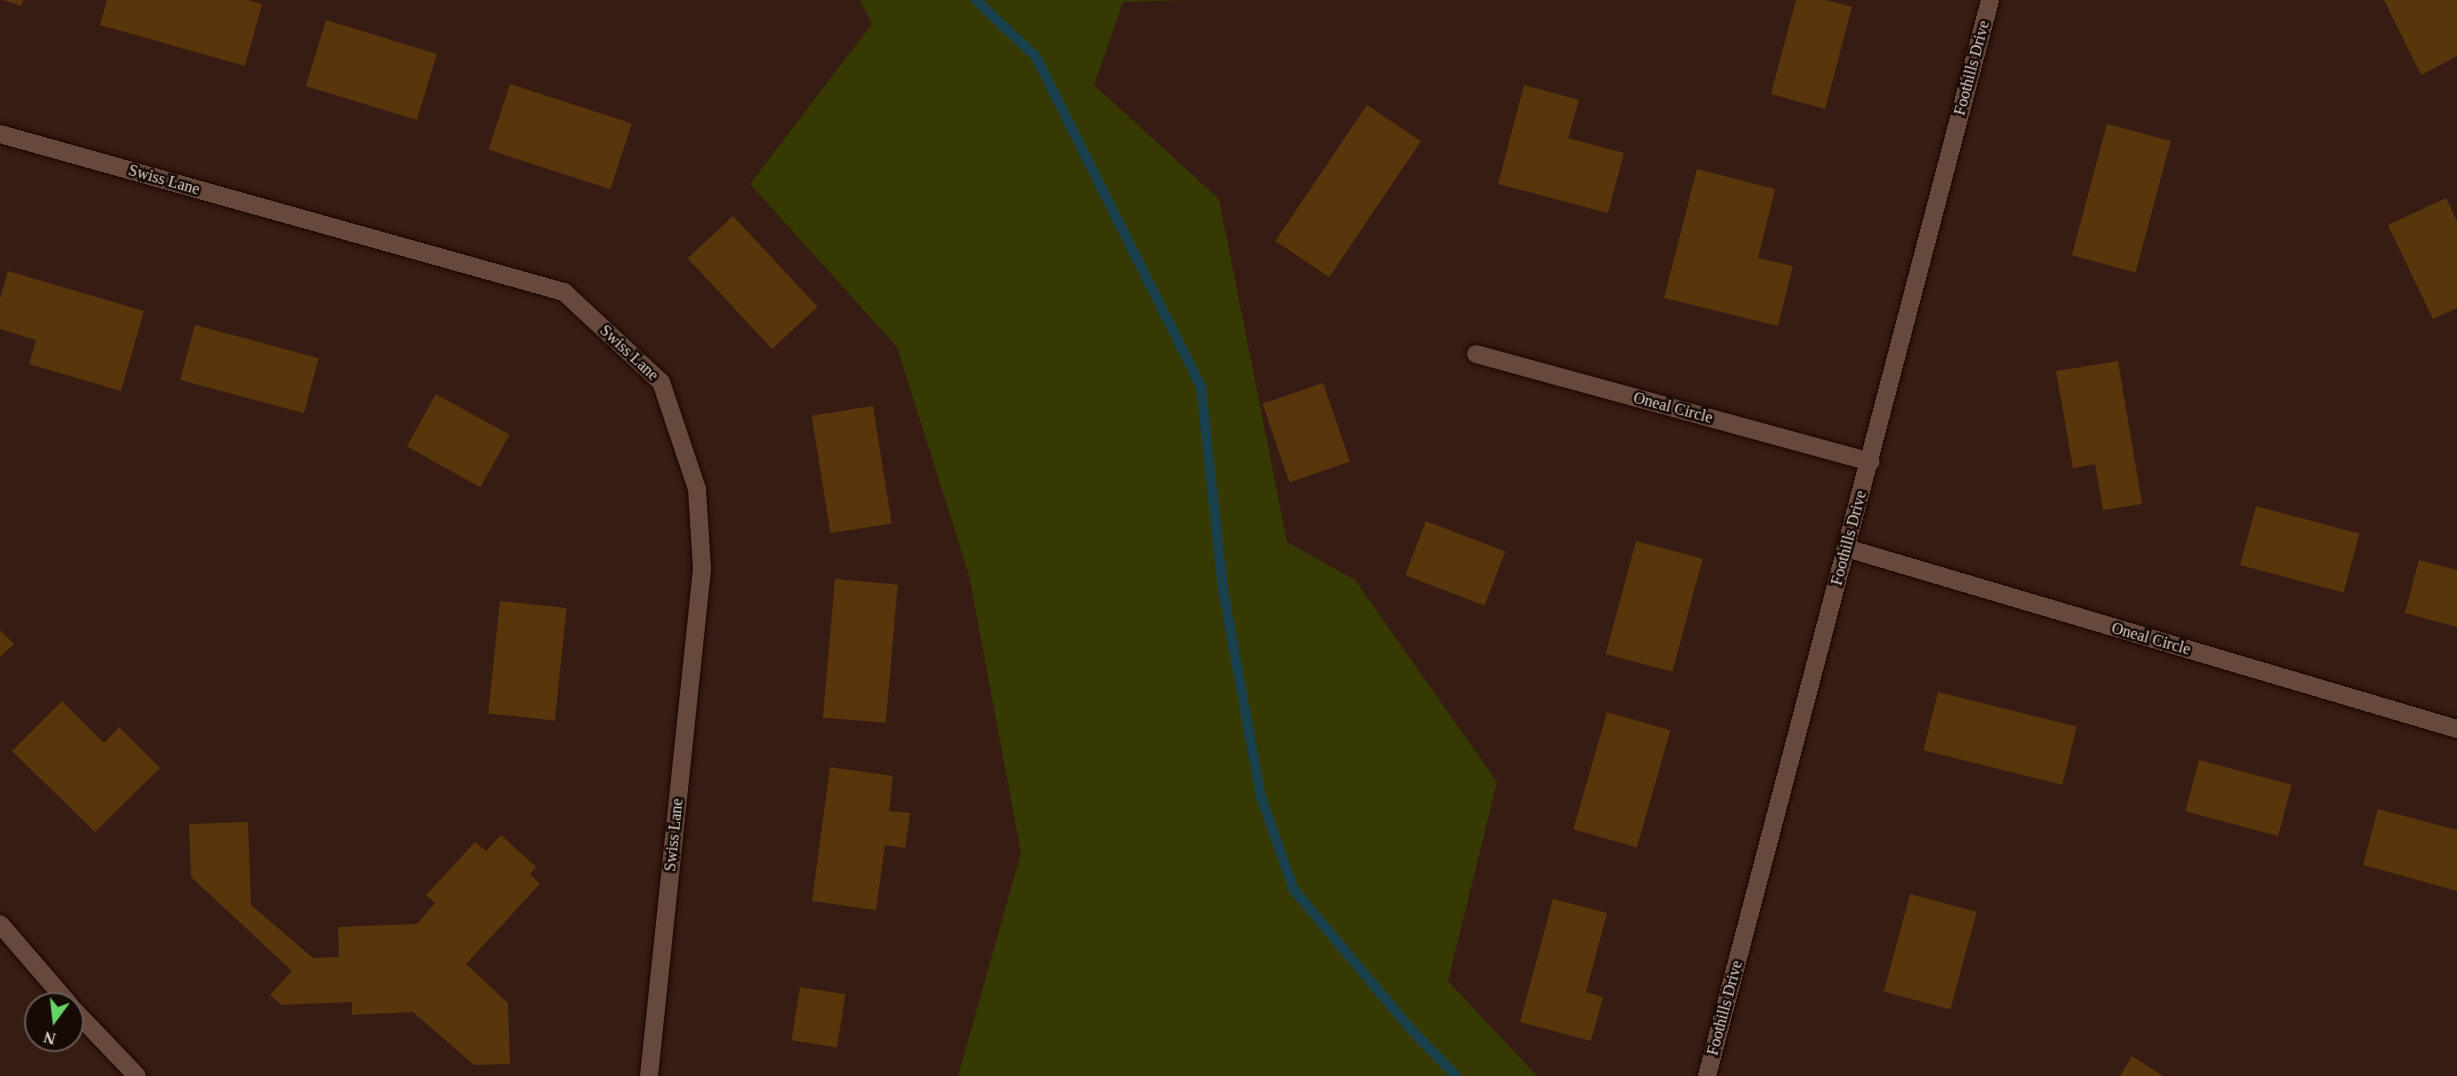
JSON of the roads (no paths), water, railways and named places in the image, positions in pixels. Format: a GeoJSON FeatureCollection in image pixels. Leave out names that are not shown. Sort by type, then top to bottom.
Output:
{"type":"FeatureCollection","features":[{"type":"Feature","properties":{"kind":"street","name":"Foothills Drive"},"geometry":{"type":"LineString","coordinates":[[1707,1076],[1990,0]]}},
{"type":"Feature","properties":{"kind":"street","name":"Swiss Lane"},"geometry":{"type":"LineString","coordinates":[[0,134],[564,292],[661,382],[697,489],[702,569],[649,1076]]}},
{"type":"Feature","properties":{"kind":"street","name":"Oneal Circle"},"geometry":{"type":"LineString","coordinates":[[1476,354],[1869,462]]}},
{"type":"Feature","properties":{"kind":"street","name":"Oneal Circle"},"geometry":{"type":"LineString","coordinates":[[1846,548],[2457,729]]}},
{"type":"Feature","properties":{"kind":"street"},"geometry":{"type":"LineString","coordinates":[[0,924],[59,992]]}},
{"type":"Feature","properties":{"kind":"street"},"geometry":{"type":"LineString","coordinates":[[84,1021],[137,1076]]}},
{"type":"Feature","properties":{"kind":"waterway"},"geometry":{"type":"LineString","coordinates":[[976,0],[1036,57],[1201,387],[1223,590],[1261,797],[1294,890],[1408,1026],[1456,1076]]}}]}
